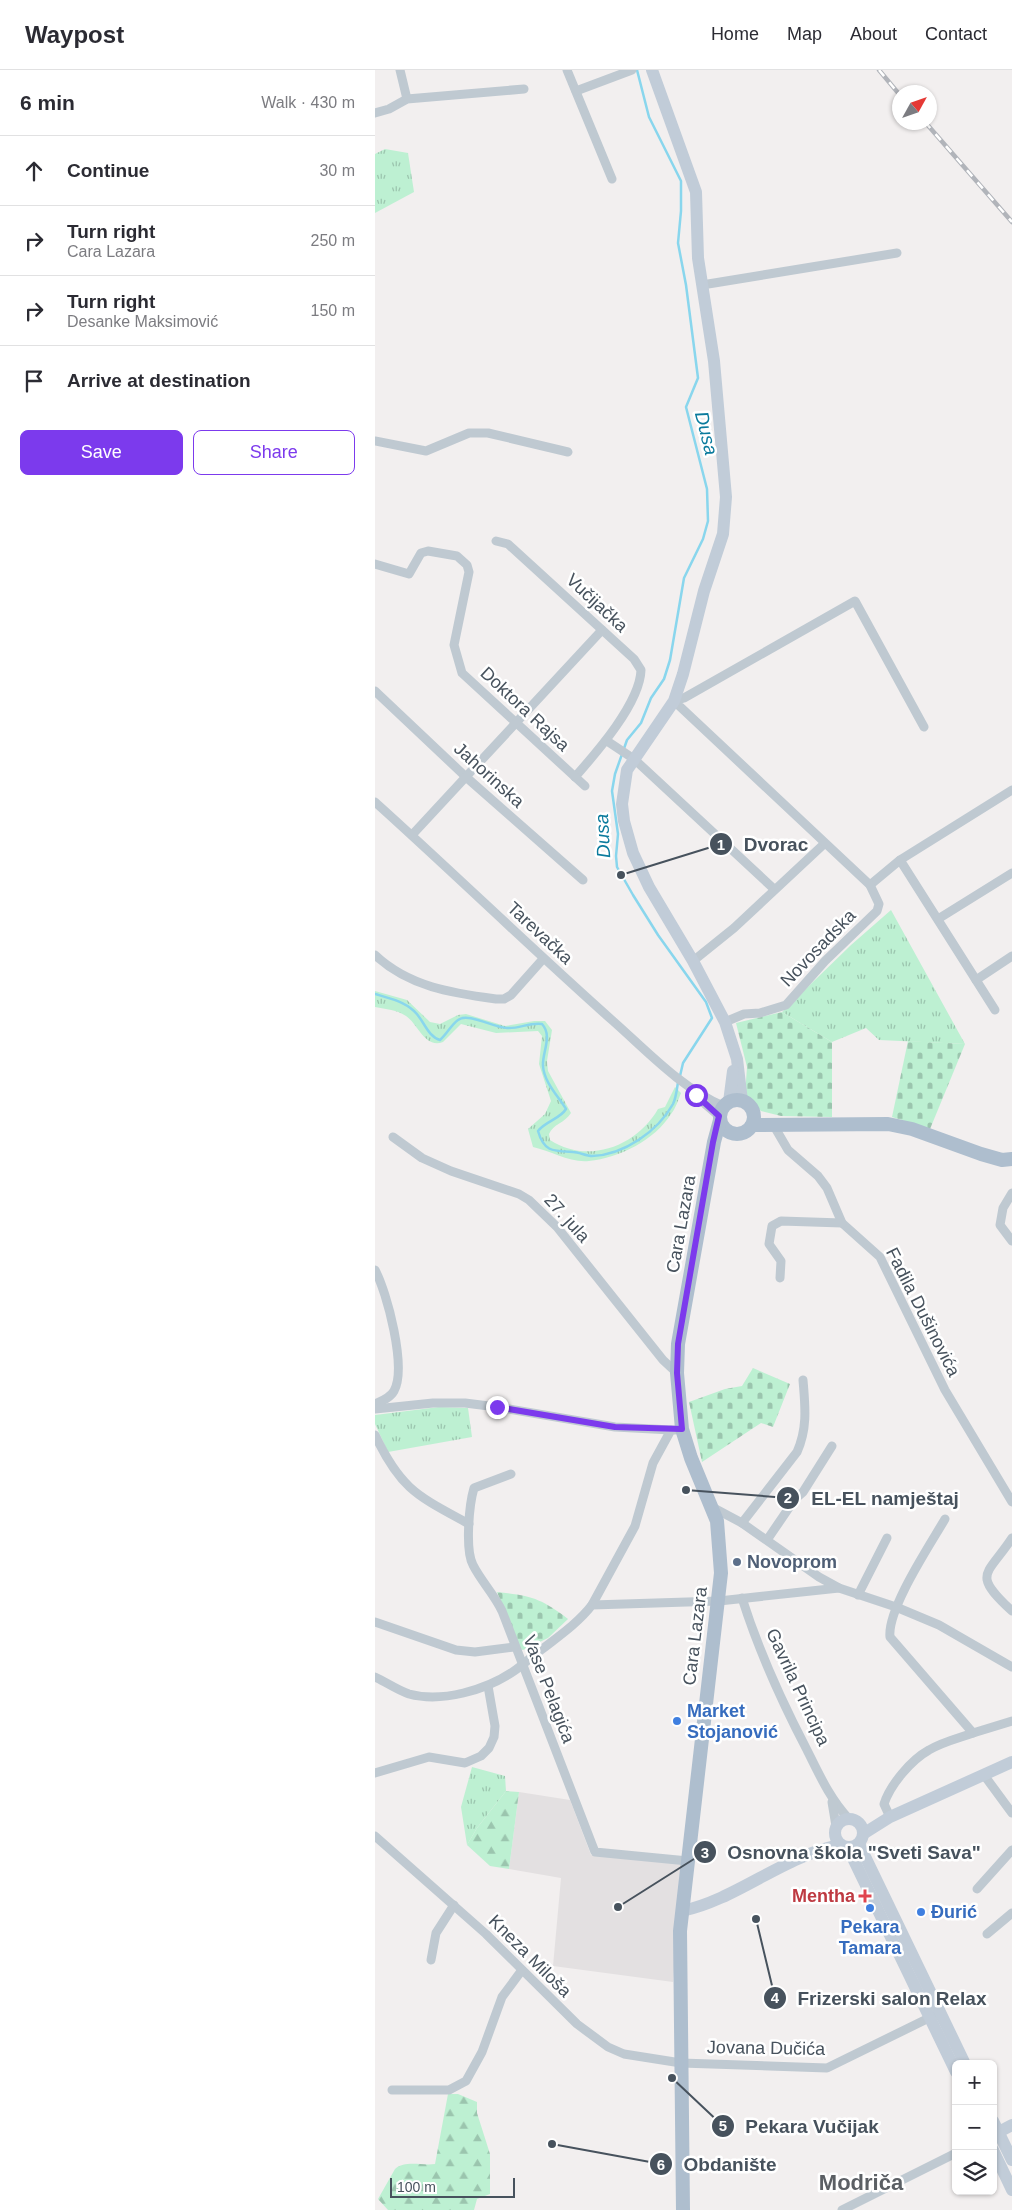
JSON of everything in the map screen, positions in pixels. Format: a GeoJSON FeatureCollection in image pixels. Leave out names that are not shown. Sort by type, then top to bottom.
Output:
{"type":"FeatureCollection","features":[{"type":"Feature","properties":{"kind":"main road"},"geometry":{"type":"LineString","coordinates":[[652,70],[696,192],[697,231],[702,285],[719,408],[726,497],[725,518],[717,556],[704,591],[683,674],[674,701],[631,757],[627,770],[623,796],[626,829],[633,853],[649,887],[693,961],[725,1022],[733,1046],[738,1066],[724,1129],[733,1134],[744,1133],[752,1125],[753,1111]]}},
{"type":"Feature","properties":{"kind":"main road"},"geometry":{"type":"LineString","coordinates":[[727,1109],[753,1111],[767,1117],[806,1126]]}},
{"type":"Feature","properties":{"kind":"main road","name":"Cara Lazara"},"geometry":{"type":"LineString","coordinates":[[683,2210],[680,1930],[719,1601],[720,1540],[711,1507],[677,1430],[678,1344],[711,1165],[713,1142],[727,1109]]}},
{"type":"Feature","properties":{"kind":"main road"},"geometry":{"type":"LineString","coordinates":[[752,1125],[888,1124],[912,1129],[981,1154],[1002,1160],[1012,1160]]}},
{"type":"Feature","properties":{"kind":"main road","name":"Cara Lazara"},"geometry":{"type":"LineString","coordinates":[[711,1165],[720,1144],[733,1134]]}},
{"type":"Feature","properties":{"kind":"main road"},"geometry":{"type":"LineString","coordinates":[[682,1911],[710,1902],[805,1856],[1012,1762]]}},
{"type":"Feature","properties":{"kind":"main road"},"geometry":{"type":"LineString","coordinates":[[805,1856],[835,1829],[842,1820],[853,1835]]}},
{"type":"Feature","properties":{"kind":"main road"},"geometry":{"type":"LineString","coordinates":[[835,1829],[836,1840],[853,1835]]}},
{"type":"Feature","properties":{"kind":"main road","name":"Gavrila Principa"},"geometry":{"type":"LineString","coordinates":[[853,1835],[935,2015],[952,2061]]}},
{"type":"Feature","properties":{"kind":"main road","name":"Gavrila Principa"},"geometry":{"type":"LineString","coordinates":[[935,2015],[963,2060]]}},
{"type":"Feature","properties":{"kind":"main road"},"geometry":{"type":"LineString","coordinates":[[997,2129],[1012,2125]]}},
{"type":"Feature","properties":{"kind":"main road"},"geometry":{"type":"LineString","coordinates":[[997,2133],[1012,2160]]}},
{"type":"Feature","properties":{"kind":"main road"},"geometry":{"type":"LineString","coordinates":[[997,2158],[1012,2190]]}},
{"type":"Feature","properties":{"kind":"street"},"geometry":{"type":"LineString","coordinates":[[400,70],[407,98]]}},
{"type":"Feature","properties":{"kind":"street"},"geometry":{"type":"LineString","coordinates":[[567,70],[612,179]]}},
{"type":"Feature","properties":{"kind":"street"},"geometry":{"type":"LineString","coordinates":[[576,90],[631,70]]}},
{"type":"Feature","properties":{"kind":"street"},"geometry":{"type":"LineString","coordinates":[[375,113],[389,109],[407,98],[524,89]]}},
{"type":"Feature","properties":{"kind":"street"},"geometry":{"type":"LineString","coordinates":[[702,285],[897,253]]}},
{"type":"Feature","properties":{"kind":"street"},"geometry":{"type":"LineString","coordinates":[[375,441],[426,451],[469,433],[488,433],[568,452]]}},
{"type":"Feature","properties":{"kind":"street","name":"Vučijačka"},"geometry":{"type":"LineString","coordinates":[[496,541],[508,544],[634,659],[641,670],[638,689],[628,706]]}},
{"type":"Feature","properties":{"kind":"street","name":"Doktora Rajsa"},"geometry":{"type":"LineString","coordinates":[[375,564],[409,574],[421,553],[428,551],[457,556],[463,559],[469,572],[454,636],[457,656],[463,673],[585,786]]}},
{"type":"Feature","properties":{"kind":"street"},"geometry":{"type":"LineString","coordinates":[[674,701],[684,698],[855,601],[924,727]]}},
{"type":"Feature","properties":{"kind":"street"},"geometry":{"type":"LineString","coordinates":[[412,835],[517,724],[602,630]]}},
{"type":"Feature","properties":{"kind":"street","name":"Jahorinska"},"geometry":{"type":"LineString","coordinates":[[375,691],[466,777],[583,880]]}},
{"type":"Feature","properties":{"kind":"street","name":"Novosadska"},"geometry":{"type":"LineString","coordinates":[[674,701],[824,844],[870,885],[879,904],[877,911],[825,961],[786,1005],[744,1014],[725,1022]]}},
{"type":"Feature","properties":{"kind":"street","name":"Doktora Rajsa"},"geometry":{"type":"LineString","coordinates":[[575,777],[610,743],[628,706]]}},
{"type":"Feature","properties":{"kind":"street"},"geometry":{"type":"LineString","coordinates":[[610,743],[631,757],[774,889]]}},
{"type":"Feature","properties":{"kind":"street"},"geometry":{"type":"LineString","coordinates":[[870,885],[900,860],[1012,790]]}},
{"type":"Feature","properties":{"kind":"street","name":"Tarevačka"},"geometry":{"type":"LineString","coordinates":[[375,802],[543,959],[680,1080],[709,1100],[727,1109]]}},
{"type":"Feature","properties":{"kind":"street"},"geometry":{"type":"LineString","coordinates":[[693,961],[734,928],[824,844]]}},
{"type":"Feature","properties":{"kind":"street"},"geometry":{"type":"LineString","coordinates":[[900,860],[995,1010]]}},
{"type":"Feature","properties":{"kind":"street"},"geometry":{"type":"LineString","coordinates":[[938,919],[1012,873]]}},
{"type":"Feature","properties":{"kind":"street"},"geometry":{"type":"LineString","coordinates":[[375,956],[402,976],[431,988],[496,999],[504,999],[511,995],[543,959]]}},
{"type":"Feature","properties":{"kind":"street"},"geometry":{"type":"LineString","coordinates":[[976,980],[1012,956]]}},
{"type":"Feature","properties":{"kind":"street","name":"Fadila Dušinovića"},"geometry":{"type":"LineString","coordinates":[[774,1126],[788,1150],[818,1176],[827,1188],[843,1223],[880,1257],[945,1390],[1012,1502]]}},
{"type":"Feature","properties":{"kind":"street","name":"27. jula"},"geometry":{"type":"LineString","coordinates":[[393,1137],[423,1158],[451,1171],[519,1194],[529,1200],[557,1227],[663,1360],[677,1373]]}},
{"type":"Feature","properties":{"kind":"street"},"geometry":{"type":"LineString","coordinates":[[1012,1193],[1003,1208],[1000,1225],[1002,1231],[1012,1241]]}},
{"type":"Feature","properties":{"kind":"street"},"geometry":{"type":"LineString","coordinates":[[780,1278],[781,1261],[769,1244],[772,1226],[781,1221],[843,1223]]}},
{"type":"Feature","properties":{"kind":"street"},"geometry":{"type":"LineString","coordinates":[[375,1270],[385,1290],[397,1355],[397,1380],[394,1391],[386,1399],[375,1404]]}},
{"type":"Feature","properties":{"kind":"street"},"geometry":{"type":"LineString","coordinates":[[742,1523],[797,1452],[801,1444],[806,1416],[803,1380]]}},
{"type":"Feature","properties":{"kind":"street"},"geometry":{"type":"LineString","coordinates":[[375,1409],[433,1403],[465,1403],[615,1427],[677,1430]]}},
{"type":"Feature","properties":{"kind":"street"},"geometry":{"type":"LineString","coordinates":[[375,1677],[406,1693],[427,1696],[469,1691],[488,1686],[515,1670],[567,1631],[592,1605],[635,1526],[653,1463],[677,1430]]}},
{"type":"Feature","properties":{"kind":"street"},"geometry":{"type":"LineString","coordinates":[[375,1435],[397,1475],[408,1488],[469,1524]]}},
{"type":"Feature","properties":{"kind":"street"},"geometry":{"type":"LineString","coordinates":[[767,1540],[795,1499],[803,1492],[832,1446]]}},
{"type":"Feature","properties":{"kind":"street","name":"Vase Pelagića"},"geometry":{"type":"LineString","coordinates":[[511,1474],[474,1488],[469,1524],[471,1562],[496,1598],[595,1852],[688,1861]]}},
{"type":"Feature","properties":{"kind":"street"},"geometry":{"type":"LineString","coordinates":[[711,1507],[742,1523],[819,1577],[839,1588],[896,1607],[939,1625],[1012,1667]]}},
{"type":"Feature","properties":{"kind":"street"},"geometry":{"type":"LineString","coordinates":[[945,1519],[896,1607],[889,1629],[890,1637],[973,1733]]}},
{"type":"Feature","properties":{"kind":"street"},"geometry":{"type":"LineString","coordinates":[[859,1595],[887,1538]]}},
{"type":"Feature","properties":{"kind":"street"},"geometry":{"type":"LineString","coordinates":[[1012,1538],[986,1571],[986,1578],[998,1598],[1012,1611]]}},
{"type":"Feature","properties":{"kind":"street"},"geometry":{"type":"LineString","coordinates":[[592,1605],[719,1601],[839,1588]]}},
{"type":"Feature","properties":{"kind":"street","name":"Gavrila Principa"},"geometry":{"type":"LineString","coordinates":[[742,1598],[762,1656],[853,1835]]}},
{"type":"Feature","properties":{"kind":"street"},"geometry":{"type":"LineString","coordinates":[[375,1622],[456,1650],[475,1652],[514,1647]]}},
{"type":"Feature","properties":{"kind":"street"},"geometry":{"type":"LineString","coordinates":[[375,1773],[429,1757],[465,1763],[481,1756],[489,1748],[495,1726],[488,1686]]}},
{"type":"Feature","properties":{"kind":"street"},"geometry":{"type":"LineString","coordinates":[[891,1817],[885,1804],[887,1795],[911,1766],[928,1750],[1012,1721]]}},
{"type":"Feature","properties":{"kind":"street"},"geometry":{"type":"LineString","coordinates":[[984,1774],[995,1792],[1012,1813]]}},
{"type":"Feature","properties":{"kind":"street","name":"Gavrila Principa"},"geometry":{"type":"LineString","coordinates":[[827,1787],[835,1814],[835,1829]]}},
{"type":"Feature","properties":{"kind":"street","name":"Kneza Miloša"},"geometry":{"type":"LineString","coordinates":[[376,1840],[454,1905],[577,2024],[608,2047],[623,2054],[681,2063]]}},
{"type":"Feature","properties":{"kind":"street"},"geometry":{"type":"LineString","coordinates":[[977,1889],[1012,1850]]}},
{"type":"Feature","properties":{"kind":"street"},"geometry":{"type":"LineString","coordinates":[[431,1960],[436,1934],[454,1905]]}},
{"type":"Feature","properties":{"kind":"street"},"geometry":{"type":"LineString","coordinates":[[987,1934],[1012,1912]]}},
{"type":"Feature","properties":{"kind":"street"},"geometry":{"type":"LineString","coordinates":[[392,2090],[449,2090],[466,2081],[482,2052],[502,1997],[522,1970]]}},
{"type":"Feature","properties":{"kind":"street","name":"Jovana Dučića"},"geometry":{"type":"LineString","coordinates":[[681,2063],[827,2068],[935,2015]]}},
{"type":"Feature","properties":{"kind":"street"},"geometry":{"type":"LineString","coordinates":[[842,2210],[952,2155]]}},
{"type":"Feature","properties":{"kind":"shaded area"},"geometry":{"type":"Polygon","coordinates":[[[519,1792],[570,1800],[591,1855],[682,1864],[673,1982],[553,1966],[561,1878],[509,1869],[519,1792]]]}},
{"type":"Feature","properties":{"kind":"green space"},"geometry":{"type":"Polygon","coordinates":[[[385,149],[408,153],[414,192],[375,213],[375,154],[385,149]]]}},
{"type":"Feature","properties":{"kind":"green space"},"geometry":{"type":"Polygon","coordinates":[[[891,910],[965,1044],[879,1040],[866,1028],[832,1042],[782,1012],[851,945],[891,910]]]}},
{"type":"Feature","properties":{"kind":"green space"},"geometry":{"type":"Polygon","coordinates":[[[375,991],[407,1000],[430,1022],[440,1024],[458,1015],[466,1014],[505,1026],[545,1021],[552,1030],[547,1061],[548,1071],[571,1113],[553,1128],[549,1134],[550,1140],[565,1147],[580,1151],[595,1151],[625,1142],[649,1122],[658,1109],[665,1107],[675,1087],[681,1093],[674,1109],[656,1132],[624,1152],[600,1159],[582,1161],[533,1147],[528,1129],[545,1114],[551,1101],[539,1064],[542,1036],[538,1031],[496,1033],[461,1024],[443,1042],[431,1042],[403,1014],[375,1007],[375,991]]]}},
{"type":"Feature","properties":{"kind":"green space"},"geometry":{"type":"Polygon","coordinates":[[[782,1012],[832,1042],[832,1117],[781,1116],[761,1111],[745,1095],[747,1067],[736,1023],[782,1012]]]}},
{"type":"Feature","properties":{"kind":"green space"},"geometry":{"type":"Polygon","coordinates":[[[908,1041],[965,1044],[930,1129],[892,1117],[908,1041]]]}},
{"type":"Feature","properties":{"kind":"green space"},"geometry":{"type":"Polygon","coordinates":[[[753,1368],[790,1384],[773,1427],[761,1423],[702,1462],[689,1402],[725,1389],[742,1386],[753,1368]]]}},
{"type":"Feature","properties":{"kind":"green space"},"geometry":{"type":"Polygon","coordinates":[[[439,1407],[468,1408],[472,1437],[388,1452],[375,1424],[375,1415],[439,1407]]]}},
{"type":"Feature","properties":{"kind":"green space"},"geometry":{"type":"Polygon","coordinates":[[[497,1592],[535,1599],[550,1606],[568,1619],[548,1638],[523,1650],[520,1649],[497,1592]]]}},
{"type":"Feature","properties":{"kind":"green space"},"geometry":{"type":"Polygon","coordinates":[[[472,1767],[505,1776],[506,1791],[477,1828],[467,1845],[461,1807],[472,1767]]]}},
{"type":"Feature","properties":{"kind":"green space"},"geometry":{"type":"Polygon","coordinates":[[[506,1791],[519,1792],[509,1869],[490,1866],[467,1845],[477,1828],[506,1791]]]}},
{"type":"Feature","properties":{"kind":"green space"},"geometry":{"type":"Polygon","coordinates":[[[448,2094],[458,2094],[477,2102],[477,2113],[490,2154],[490,2194],[477,2199],[474,2210],[388,2210],[378,2199],[395,2169],[409,2164],[435,2164],[448,2094]]]}},
{"type":"Feature","properties":{"kind":"waterway","name":"Dusa"},"geometry":{"type":"LineString","coordinates":[[637,70],[649,117],[681,181],[678,243],[686,285],[698,378],[686,407],[707,489],[708,521],[703,539],[684,578],[670,660],[664,679],[651,698],[641,723],[627,740],[615,774],[612,791],[618,834],[617,867],[658,935],[706,1002],[712,1018],[683,1063],[680,1076]]}},
{"type":"Feature","properties":{"kind":"waterway","name":"Dusa"},"geometry":{"type":"LineString","coordinates":[[375,994],[396,1000],[410,1008],[432,1035],[440,1040],[462,1018],[474,1019],[507,1028],[542,1024],[547,1034],[543,1061],[544,1072],[566,1109],[538,1131],[543,1143],[550,1149],[592,1156],[604,1155],[628,1146],[649,1132],[667,1114],[674,1102],[678,1082]]}},
{"type":"Feature","properties":{"kind":"railway"},"geometry":{"type":"LineString","coordinates":[[879,70],[892,86]]}},
{"type":"Feature","properties":{"kind":"railway"},"geometry":{"type":"LineString","coordinates":[[932,130],[1012,222]]}},
{"type":"Feature","properties":{"kind":"place","name":"Dvorac"},"geometry":{"type":"Point","coordinates":[621,875]}},
{"type":"Feature","properties":{"kind":"place","name":"EL-EL namještaj"},"geometry":{"type":"Point","coordinates":[686,1490]}},
{"type":"Feature","properties":{"kind":"place","name":"Novoprom"},"geometry":{"type":"Point","coordinates":[737,1562]}},
{"type":"Feature","properties":{"kind":"place","name":"Market Stojanović"},"geometry":{"type":"Point","coordinates":[677,1721]}},
{"type":"Feature","properties":{"kind":"place","name":"Mentha"},"geometry":{"type":"Point","coordinates":[865,1896]}},
{"type":"Feature","properties":{"kind":"place","name":"Osnovna škola \"Sveti Sava\""},"geometry":{"type":"Point","coordinates":[618,1907]}},
{"type":"Feature","properties":{"kind":"place","name":"Pekara Tamara"},"geometry":{"type":"Point","coordinates":[870,1908]}},
{"type":"Feature","properties":{"kind":"place","name":"Đurić"},"geometry":{"type":"Point","coordinates":[921,1912]}},
{"type":"Feature","properties":{"kind":"place","name":"Frizerski salon Relax"},"geometry":{"type":"Point","coordinates":[756,1919]}},
{"type":"Feature","properties":{"kind":"place","name":"Pekara Vučijak"},"geometry":{"type":"Point","coordinates":[672,2078]}},
{"type":"Feature","properties":{"kind":"place","name":"Obdanište"},"geometry":{"type":"Point","coordinates":[552,2144]}},
{"type":"Feature","properties":{"kind":"district","name":"Modriča"},"geometry":{"type":"Point","coordinates":[861,2182]}},
{"type":"Feature","properties":{"kind":"route"},"geometry":{"type":"LineString","coordinates":[[497,1407],[615,1427],[682,1429],[677,1373],[678,1344],[711,1165],[713,1142],[719,1120],[719,1116],[709,1109],[696,1095]]}}]}
